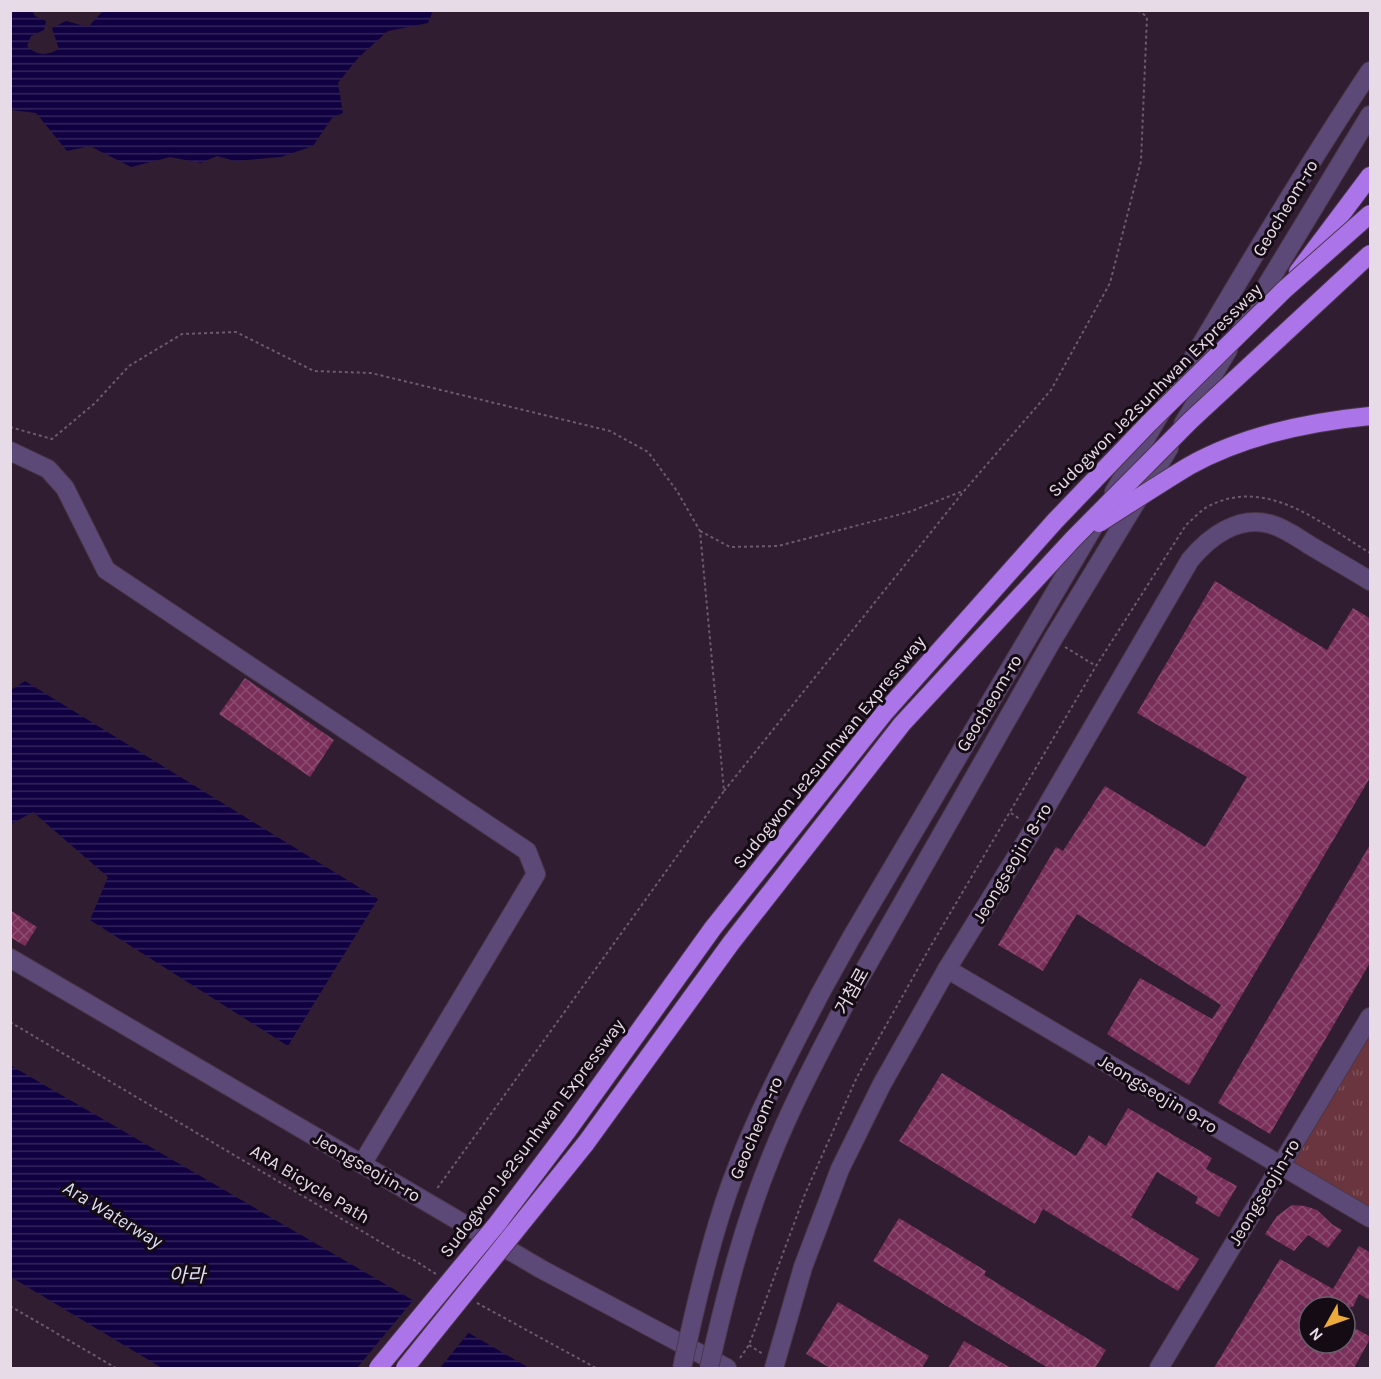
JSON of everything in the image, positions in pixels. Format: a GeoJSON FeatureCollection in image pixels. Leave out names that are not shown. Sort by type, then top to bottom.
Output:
{"type":"FeatureCollection","features":[{"type":"Feature","properties":{"kind":"highway"},"geometry":{"type":"LineString","coordinates":[[1284,290],[1371,176]]}},
{"type":"Feature","properties":{"kind":"highway","name":"Sudogwon Je2sunhwan Expressway"},"geometry":{"type":"LineString","coordinates":[[378,1368],[497,1224],[568,1130],[713,928],[885,712],[1054,521],[1148,424],[1284,290],[1371,214]]}},
{"type":"Feature","properties":{"kind":"highway"},"geometry":{"type":"LineString","coordinates":[[405,1368],[586,1143],[731,943],[902,724],[1072,540],[1190,421],[1371,254]]}},
{"type":"Feature","properties":{"kind":"highway"},"geometry":{"type":"LineString","coordinates":[[1072,540],[1191,466],[1239,443],[1280,431],[1332,420],[1371,416]]}},
{"type":"Feature","properties":{"kind":"street","name":"Geocheom-ro"},"geometry":{"type":"LineString","coordinates":[[682,1368],[698,1290],[721,1211],[749,1138],[821,992],[956,759],[1227,303],[1344,111],[1371,71]]}},
{"type":"Feature","properties":{"kind":"street","name":"Geocheom-ro"},"geometry":{"type":"LineString","coordinates":[[1053,639],[1371,115]]}},
{"type":"Feature","properties":{"kind":"street"},"geometry":{"type":"LineString","coordinates":[[10,451],[48,469],[65,488],[106,570],[526,851],[536,874],[529,889],[362,1164]]}},
{"type":"Feature","properties":{"kind":"street","name":"Jeongseojin 8-ro"},"geometry":{"type":"LineString","coordinates":[[774,1368],[803,1267],[840,1169],[882,1084],[947,969],[1034,828],[1190,560],[1203,545],[1228,528],[1254,522],[1269,524],[1285,530],[1371,581]]}},
{"type":"Feature","properties":{"kind":"street","name":"거첨로"},"geometry":{"type":"LineString","coordinates":[[709,1368],[724,1300],[746,1224],[766,1169],[799,1092],[845,1004],[1053,639]]}},
{"type":"Feature","properties":{"kind":"street","name":"Jeongseojin-ro"},"geometry":{"type":"LineString","coordinates":[[10,958],[541,1269],[727,1368]]}},
{"type":"Feature","properties":{"kind":"street","name":"Jeongseojin 9-ro"},"geometry":{"type":"LineString","coordinates":[[947,969],[1371,1218]]}},
{"type":"Feature","properties":{"kind":"street","name":"Jeongseojin-ro"},"geometry":{"type":"LineString","coordinates":[[1159,1368],[1371,1017]]}},
{"type":"Feature","properties":{"kind":"path"},"geometry":{"type":"LineString","coordinates":[[427,1202],[724,791],[964,491],[1051,390],[1110,283],[1141,161],[1147,17],[1138,10]]}},
{"type":"Feature","properties":{"kind":"path"},"geometry":{"type":"LineString","coordinates":[[10,428],[52,440],[95,403],[129,366],[182,334],[236,332],[314,371],[371,373],[610,431],[648,452],[677,490],[699,531],[724,791]]}},
{"type":"Feature","properties":{"kind":"path"},"geometry":{"type":"LineString","coordinates":[[699,531],[730,547],[778,546],[909,512],[964,491]]}},
{"type":"Feature","properties":{"kind":"path"},"geometry":{"type":"LineString","coordinates":[[1053,639],[1096,666]]}},
{"type":"Feature","properties":{"kind":"path","name":"ARA Bicycle Path"},"geometry":{"type":"LineString","coordinates":[[10,1022],[436,1275]]}},
{"type":"Feature","properties":{"kind":"path"},"geometry":{"type":"LineString","coordinates":[[477,1303],[596,1368]]}},
{"type":"Feature","properties":{"kind":"path"},"geometry":{"type":"LineString","coordinates":[[10,1306],[116,1368]]}},
{"type":"Feature","properties":{"kind":"green space"},"geometry":{"type":"Polygon","coordinates":[[[1370,1030],[1370,1207],[1289,1162],[1370,1030]]]}},
{"type":"Feature","properties":{"kind":"water"},"geometry":{"type":"Polygon","coordinates":[[[11,11],[32,11],[35,16],[46,21],[44,30],[31,36],[27,46],[42,54],[59,49],[52,28],[66,21],[88,27],[103,11],[433,11],[428,23],[388,31],[359,57],[338,83],[343,113],[332,118],[313,146],[281,157],[235,161],[217,156],[201,163],[170,157],[131,167],[90,146],[67,151],[36,113],[11,110],[11,11]]]}},
{"type":"Feature","properties":{"kind":"water"},"geometry":{"type":"Polygon","coordinates":[[[25,681],[378,899],[288,1046],[90,920],[108,877],[33,812],[11,824],[11,690],[25,681]]]}},
{"type":"Feature","properties":{"kind":"water","name":"아라"},"geometry":{"type":"Polygon","coordinates":[[[10,1065],[529,1368],[162,1368],[11,1277],[10,1065]]]}},
{"type":"Feature","properties":{"kind":"pier"},"geometry":{"type":"Polygon","coordinates":[[[415,1298],[470,1331],[440,1368],[357,1368],[415,1298]]]}},
{"type":"Feature","properties":{"kind":"building"},"geometry":{"type":"Polygon","coordinates":[[[1215,581],[1327,650],[1353,608],[1371,619],[1371,776],[1189,1085],[1107,1034],[1140,978],[1212,1019],[1221,1005],[1077,914],[1043,971],[998,945],[1056,847],[1063,851],[1105,786],[1205,847],[1247,777],[1137,713],[1215,581]]]}},
{"type":"Feature","properties":{"kind":"building"},"geometry":{"type":"Polygon","coordinates":[[[245,678],[334,740],[310,777],[219,714],[245,678]]]}},
{"type":"Feature","properties":{"kind":"building"},"geometry":{"type":"Polygon","coordinates":[[[1371,843],[1371,961],[1270,1134],[1218,1103],[1371,843]]]}},
{"type":"Feature","properties":{"kind":"building"},"geometry":{"type":"Polygon","coordinates":[[[10,910],[37,927],[25,946],[10,937],[10,910]]]}},
{"type":"Feature","properties":{"kind":"building"},"geometry":{"type":"Polygon","coordinates":[[[942,1073],[1076,1156],[1089,1135],[1106,1146],[1128,1108],[1212,1158],[1206,1169],[1237,1186],[1219,1217],[1195,1203],[1198,1197],[1157,1172],[1131,1217],[1199,1259],[1178,1291],[1043,1209],[1035,1224],[899,1141],[942,1073]]]}},
{"type":"Feature","properties":{"kind":"building"},"geometry":{"type":"Polygon","coordinates":[[[1292,1205],[1317,1210],[1342,1230],[1328,1248],[1308,1235],[1294,1251],[1265,1234],[1277,1216],[1292,1205]]]}},
{"type":"Feature","properties":{"kind":"building"},"geometry":{"type":"Polygon","coordinates":[[[899,1218],[986,1271],[984,1275],[1106,1350],[1095,1368],[1048,1368],[873,1261],[899,1218]]]}},
{"type":"Feature","properties":{"kind":"building"},"geometry":{"type":"Polygon","coordinates":[[[1359,1246],[1371,1253],[1371,1301],[1359,1294],[1357,1298],[1357,1295],[1297,1295],[1297,1355],[1357,1355],[1357,1329],[1371,1337],[1354,1368],[1214,1368],[1280,1259],[1333,1289],[1359,1246]]]}},
{"type":"Feature","properties":{"kind":"building"},"geometry":{"type":"Polygon","coordinates":[[[838,1302],[929,1356],[922,1368],[830,1368],[806,1354],[838,1302]]]}},
{"type":"Feature","properties":{"kind":"building"},"geometry":{"type":"Polygon","coordinates":[[[964,1341],[1011,1368],[948,1368],[964,1341]]]}},
{"type":"Feature","properties":{"kind":"water label","name":"Ara Waterway"},"geometry":{"type":"Point","coordinates":[113,1214]}}]}
